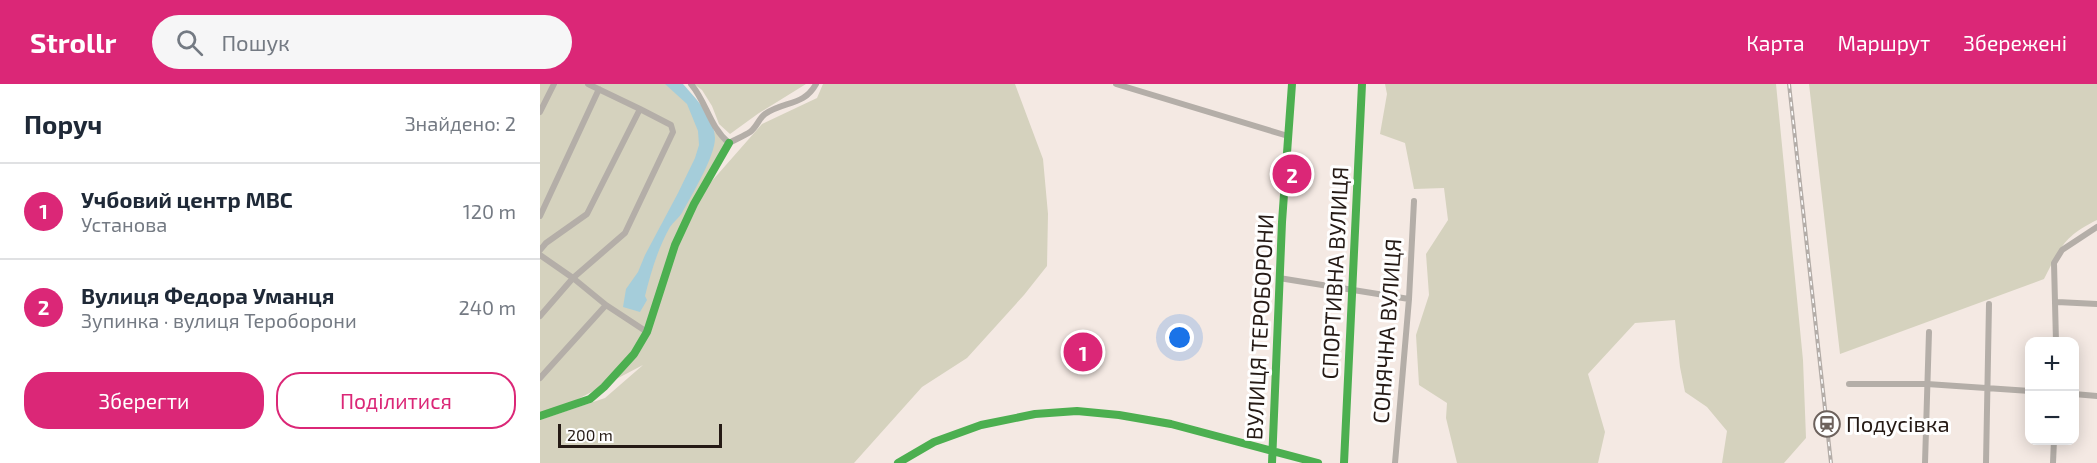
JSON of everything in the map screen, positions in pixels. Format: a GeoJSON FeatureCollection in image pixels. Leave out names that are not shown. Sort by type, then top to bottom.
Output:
{"type":"FeatureCollection","features":[{"type":"Feature","properties":{"kind":"main road","name":"ВУЛИЦЯ ТЕРОБОРОНИ"},"geometry":{"type":"LineString","coordinates":[[1272,463],[1292,84]]}},
{"type":"Feature","properties":{"kind":"main road","name":"СПОРТИВНА ВУЛИЦЯ"},"geometry":{"type":"LineString","coordinates":[[1344,463],[1362,84]]}},
{"type":"Feature","properties":{"kind":"main road"},"geometry":{"type":"LineString","coordinates":[[540,416],[590,399],[634,354],[648,332],[675,245],[694,204],[729,143]]}},
{"type":"Feature","properties":{"kind":"main road"},"geometry":{"type":"LineString","coordinates":[[898,463],[935,442],[983,426],[1029,415],[1068,411],[1110,413],[1168,423],[1318,463]]}},
{"type":"Feature","properties":{"kind":"street"},"geometry":{"type":"LineString","coordinates":[[540,112],[554,84]]}},
{"type":"Feature","properties":{"kind":"street"},"geometry":{"type":"LineString","coordinates":[[540,316],[573,278],[626,233],[673,132],[671,125],[588,84]]}},
{"type":"Feature","properties":{"kind":"street"},"geometry":{"type":"LineString","coordinates":[[691,84],[698,92],[715,128],[729,143],[752,131],[764,115],[779,107],[795,103],[811,93],[816,84]]}},
{"type":"Feature","properties":{"kind":"street"},"geometry":{"type":"LineString","coordinates":[[698,92],[702,84]]}},
{"type":"Feature","properties":{"kind":"street"},"geometry":{"type":"LineString","coordinates":[[1116,84],[1288,136]]}},
{"type":"Feature","properties":{"kind":"street"},"geometry":{"type":"LineString","coordinates":[[540,216],[599,89]]}},
{"type":"Feature","properties":{"kind":"street"},"geometry":{"type":"LineString","coordinates":[[540,250],[546,243],[587,214],[640,109]]}},
{"type":"Feature","properties":{"kind":"street","name":"СОНЯЧНА ВУЛИЦЯ"},"geometry":{"type":"LineString","coordinates":[[1395,463],[1409,299],[1414,201]]}},
{"type":"Feature","properties":{"kind":"street"},"geometry":{"type":"LineString","coordinates":[[2056,337],[2055,263],[2061,250],[2097,227]]}},
{"type":"Feature","properties":{"kind":"street"},"geometry":{"type":"LineString","coordinates":[[540,255],[606,305],[648,332]]}},
{"type":"Feature","properties":{"kind":"street"},"geometry":{"type":"LineString","coordinates":[[1280,278],[1409,299]]}},
{"type":"Feature","properties":{"kind":"street"},"geometry":{"type":"LineString","coordinates":[[2057,302],[2097,304]]}},
{"type":"Feature","properties":{"kind":"street"},"geometry":{"type":"LineString","coordinates":[[1986,463],[1989,304]]}},
{"type":"Feature","properties":{"kind":"street"},"geometry":{"type":"LineString","coordinates":[[540,378],[606,305]]}},
{"type":"Feature","properties":{"kind":"street"},"geometry":{"type":"LineString","coordinates":[[1925,463],[1929,332]]}},
{"type":"Feature","properties":{"kind":"street"},"geometry":{"type":"LineString","coordinates":[[1849,384],[1928,384],[2025,391]]}},
{"type":"Feature","properties":{"kind":"street"},"geometry":{"type":"LineString","coordinates":[[2079,394],[2097,396]]}},
{"type":"Feature","properties":{"kind":"street"},"geometry":{"type":"LineString","coordinates":[[2053,463],[2054,445]]}},
{"type":"Feature","properties":{"kind":"shaded area"},"geometry":{"type":"Polygon","coordinates":[[[540,84],[668,84],[725,142],[711,182],[762,124],[817,98],[823,84],[1015,84],[1043,159],[1048,214],[1047,266],[967,358],[922,387],[854,463],[540,463],[540,420],[605,398],[643,365],[540,419],[540,84]]]}},
{"type":"Feature","properties":{"kind":"shaded area"},"geometry":{"type":"Polygon","coordinates":[[[694,84],[806,84],[730,134],[719,124],[702,90],[694,84]]]}},
{"type":"Feature","properties":{"kind":"shaded area"},"geometry":{"type":"Polygon","coordinates":[[[1385,84],[1776,84],[1803,360],[1806,438],[1784,463],[1722,463],[1727,431],[1707,407],[1685,392],[1675,320],[1635,323],[1588,374],[1605,432],[1598,463],[1457,463],[1446,418],[1447,403],[1419,385],[1416,335],[1429,295],[1426,254],[1448,220],[1444,188],[1414,189],[1405,143],[1380,134],[1387,94],[1385,84]]]}},
{"type":"Feature","properties":{"kind":"shaded area"},"geometry":{"type":"Polygon","coordinates":[[[1809,84],[2097,84],[2097,220],[2077,232],[2064,244],[2044,279],[1840,354],[1809,84]]]}},
{"type":"Feature","properties":{"kind":"water"},"geometry":{"type":"Polygon","coordinates":[[[665,84],[683,84],[708,115],[715,138],[702,176],[662,243],[647,287],[645,296],[647,300],[640,312],[623,307],[626,289],[638,272],[695,158],[699,145],[698,131],[687,104],[665,84]]]}},
{"type":"Feature","properties":{"kind":"railway"},"geometry":{"type":"LineString","coordinates":[[1789,84],[1831,463]]}},
{"type":"Feature","properties":{"kind":"traffic: fast"},"geometry":{"type":"LineString","coordinates":[[1272,463],[1282,222],[1292,84]]}},
{"type":"Feature","properties":{"kind":"traffic: fast"},"geometry":{"type":"LineString","coordinates":[[1344,463],[1362,84]]}},
{"type":"Feature","properties":{"kind":"traffic: fast"},"geometry":{"type":"LineString","coordinates":[[540,416],[590,399],[634,354],[647,332],[675,245],[694,204],[729,143]]}},
{"type":"Feature","properties":{"kind":"traffic: fast"},"geometry":{"type":"LineString","coordinates":[[898,463],[934,442],[981,425],[1035,414],[1077,411],[1171,424],[1318,463]]}},
{"type":"Feature","properties":{"kind":"place","name":"Вулиця Федора Уманця"},"geometry":{"type":"Point","coordinates":[1292,174]}},
{"type":"Feature","properties":{"kind":"place","name":"Учбовий центр МВС"},"geometry":{"type":"Point","coordinates":[1083,352]}},
{"type":"Feature","properties":{"kind":"place","name":"Подусівка"},"geometry":{"type":"Point","coordinates":[1827,424]}}]}
